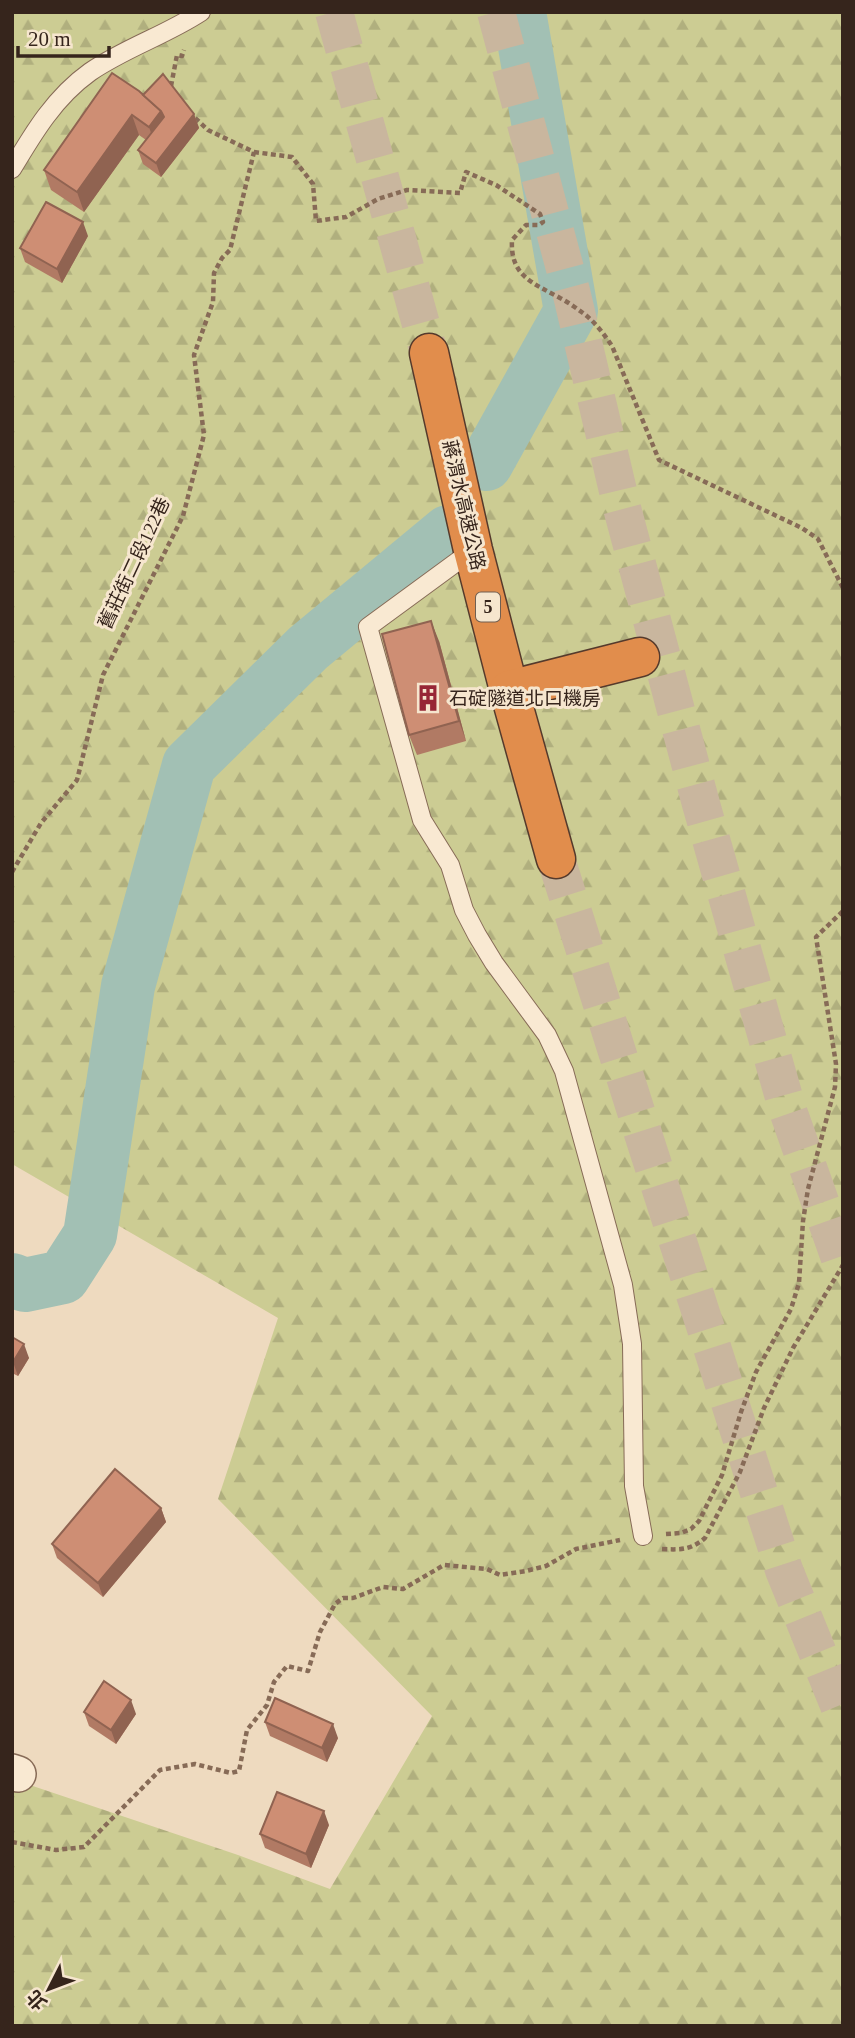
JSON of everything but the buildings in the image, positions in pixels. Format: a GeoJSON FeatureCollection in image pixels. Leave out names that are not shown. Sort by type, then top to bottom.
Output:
{"type":"FeatureCollection","features":[{"type":"Feature","properties":{"kind":"highway","name":"蔣渭水高速公路"},"geometry":{"type":"LineString","coordinates":[[429,354],[473,550],[556,859]]}},
{"type":"Feature","properties":{"kind":"highway"},"geometry":{"type":"LineString","coordinates":[[509,690],[640,657]]}},
{"type":"Feature","properties":{"kind":"lane"},"geometry":{"type":"LineString","coordinates":[[12,169],[37,126],[64,94],[92,71],[197,15]]}},
{"type":"Feature","properties":{"kind":"lane"},"geometry":{"type":"LineString","coordinates":[[473,550],[368,627],[422,820],[450,865],[464,909],[477,935],[494,963],[547,1035],[564,1071],[624,1285],[632,1344],[634,1486],[643,1536]]}},
{"type":"Feature","properties":{"kind":"path"},"geometry":{"type":"LineString","coordinates":[[177,94],[170,85],[177,55],[182,56],[197,15]]}},
{"type":"Feature","properties":{"kind":"path"},"geometry":{"type":"LineString","coordinates":[[189,113],[208,130],[254,152],[292,158],[313,184],[316,221],[346,217],[379,199],[407,190],[460,194],[466,172],[496,185],[540,214],[543,222],[526,225],[512,240],[514,264],[521,274],[540,289],[563,299],[586,315],[602,332],[612,346],[659,460],[802,528],[818,540],[843,588]]}},
{"type":"Feature","properties":{"kind":"path","name":"舊莊街二段122巷"},"geometry":{"type":"LineString","coordinates":[[12,872],[41,823],[77,780],[103,675],[183,516],[204,435],[194,355],[213,302],[214,273],[230,250],[254,152]]}},
{"type":"Feature","properties":{"kind":"path"},"geometry":{"type":"LineString","coordinates":[[12,1842],[56,1850],[85,1847],[160,1770],[195,1764],[231,1773],[239,1771],[247,1730],[267,1704],[274,1682],[287,1666],[307,1671],[320,1632],[335,1604],[343,1598],[353,1598],[383,1587],[403,1589],[444,1565],[487,1569],[500,1575],[526,1571],[545,1566],[576,1549],[643,1536],[681,1533],[691,1529],[699,1521],[722,1475],[756,1372],[792,1309],[799,1283],[808,1189],[835,1087],[836,1065],[816,936],[843,911]]}},
{"type":"Feature","properties":{"kind":"path"},"geometry":{"type":"LineString","coordinates":[[643,1536],[660,1549],[684,1550],[697,1545],[705,1538],[740,1472],[764,1408],[793,1348],[843,1265]]}},
{"type":"Feature","properties":{"kind":"green space"},"geometry":{"type":"Polygon","coordinates":[[[12,12],[843,12],[843,2026],[12,2026],[12,1779],[330,1889],[432,1716],[218,1499],[278,1318],[12,1164],[12,12]]]}},
{"type":"Feature","properties":{"kind":"waterway"},"geometry":{"type":"LineString","coordinates":[[486,464],[571,311],[519,12]]}},
{"type":"Feature","properties":{"kind":"waterway"},"geometry":{"type":"LineString","coordinates":[[12,1280],[25,1285],[63,1277],[90,1235],[128,986],[189,765],[308,648],[448,532]]}},
{"type":"Feature","properties":{"kind":"tunnel"},"geometry":{"type":"LineString","coordinates":[[334,12],[429,353]]}},
{"type":"Feature","properties":{"kind":"tunnel"},"geometry":{"type":"LineString","coordinates":[[496,12],[571,291],[622,508],[701,804],[787,1108],[843,1267]]}},
{"type":"Feature","properties":{"kind":"tunnel"},"geometry":{"type":"LineString","coordinates":[[556,859],[784,1570],[843,1715]]}},
{"type":"Feature","properties":{"kind":"place","name":"石碇隧道北口機房"},"geometry":{"type":"Point","coordinates":[428,698]}}]}
